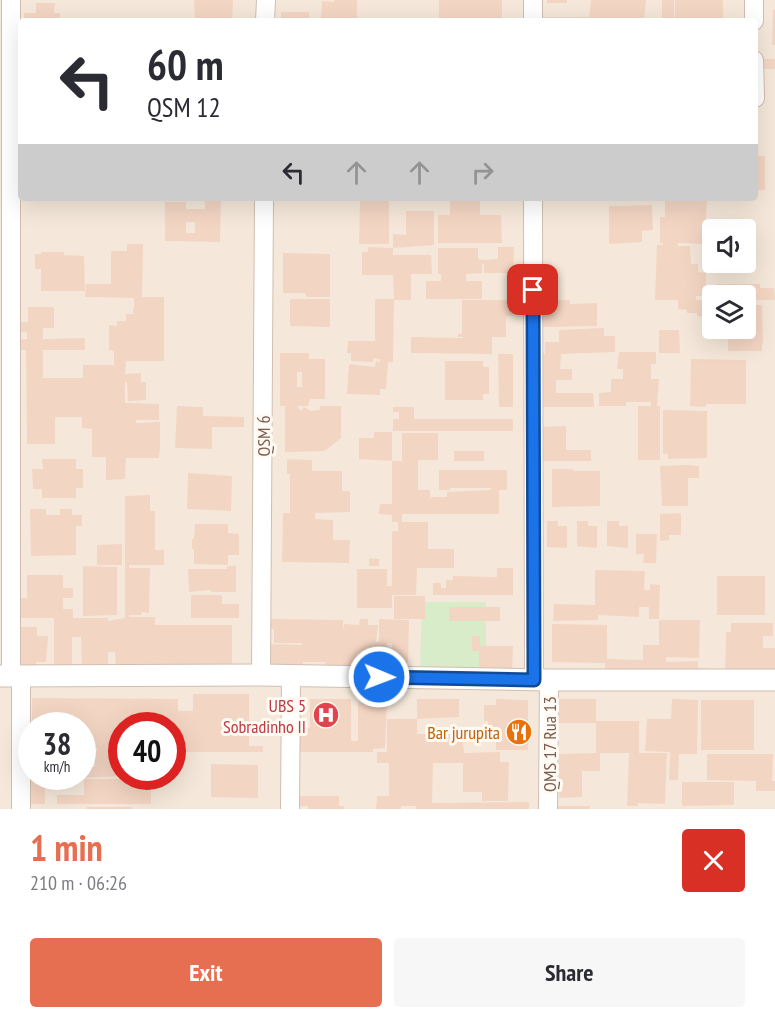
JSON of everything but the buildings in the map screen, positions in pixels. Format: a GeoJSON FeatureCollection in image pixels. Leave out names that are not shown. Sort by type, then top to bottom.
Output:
{"type":"FeatureCollection","features":[{"type":"Feature","properties":{"kind":"street"},"geometry":{"type":"LineString","coordinates":[[11,0],[10,676],[21,809]]}},
{"type":"Feature","properties":{"kind":"street"},"geometry":{"type":"LineString","coordinates":[[265,18],[266,0]]}},
{"type":"Feature","properties":{"kind":"street"},"geometry":{"type":"LineString","coordinates":[[533,0],[533,18]]}},
{"type":"Feature","properties":{"kind":"street"},"geometry":{"type":"LineString","coordinates":[[754,0],[754,18]]}},
{"type":"Feature","properties":{"kind":"street","name":"QSM 6"},"geometry":{"type":"LineString","coordinates":[[261,675],[264,201]]}},
{"type":"Feature","properties":{"kind":"street","name":"QMS 17 Rua 13"},"geometry":{"type":"LineString","coordinates":[[533,201],[542,680],[548,809]]}},
{"type":"Feature","properties":{"kind":"street"},"geometry":{"type":"LineString","coordinates":[[10,676],[291,675],[542,680],[775,680]]}},
{"type":"Feature","properties":{"kind":"street"},"geometry":{"type":"LineString","coordinates":[[290,809],[291,675]]}},
{"type":"Feature","properties":{"kind":"shaded area"},"geometry":{"type":"Polygon","coordinates":[[[0,0],[775,0],[775,809],[0,809],[0,0]]]}},
{"type":"Feature","properties":{"kind":"green space"},"geometry":{"type":"Polygon","coordinates":[[[422,602],[486,602],[486,669],[420,668],[422,602]]]}},
{"type":"Feature","properties":{"kind":"place","name":"UBS 5 Sobradinho II"},"geometry":{"type":"Point","coordinates":[326,715]}},
{"type":"Feature","properties":{"kind":"place","name":"Bar jurupita"},"geometry":{"type":"Point","coordinates":[519,732]}},
{"type":"Feature","properties":{"kind":"route"},"geometry":{"type":"LineString","coordinates":[[379,677],[534,680],[533,290]]}}]}
